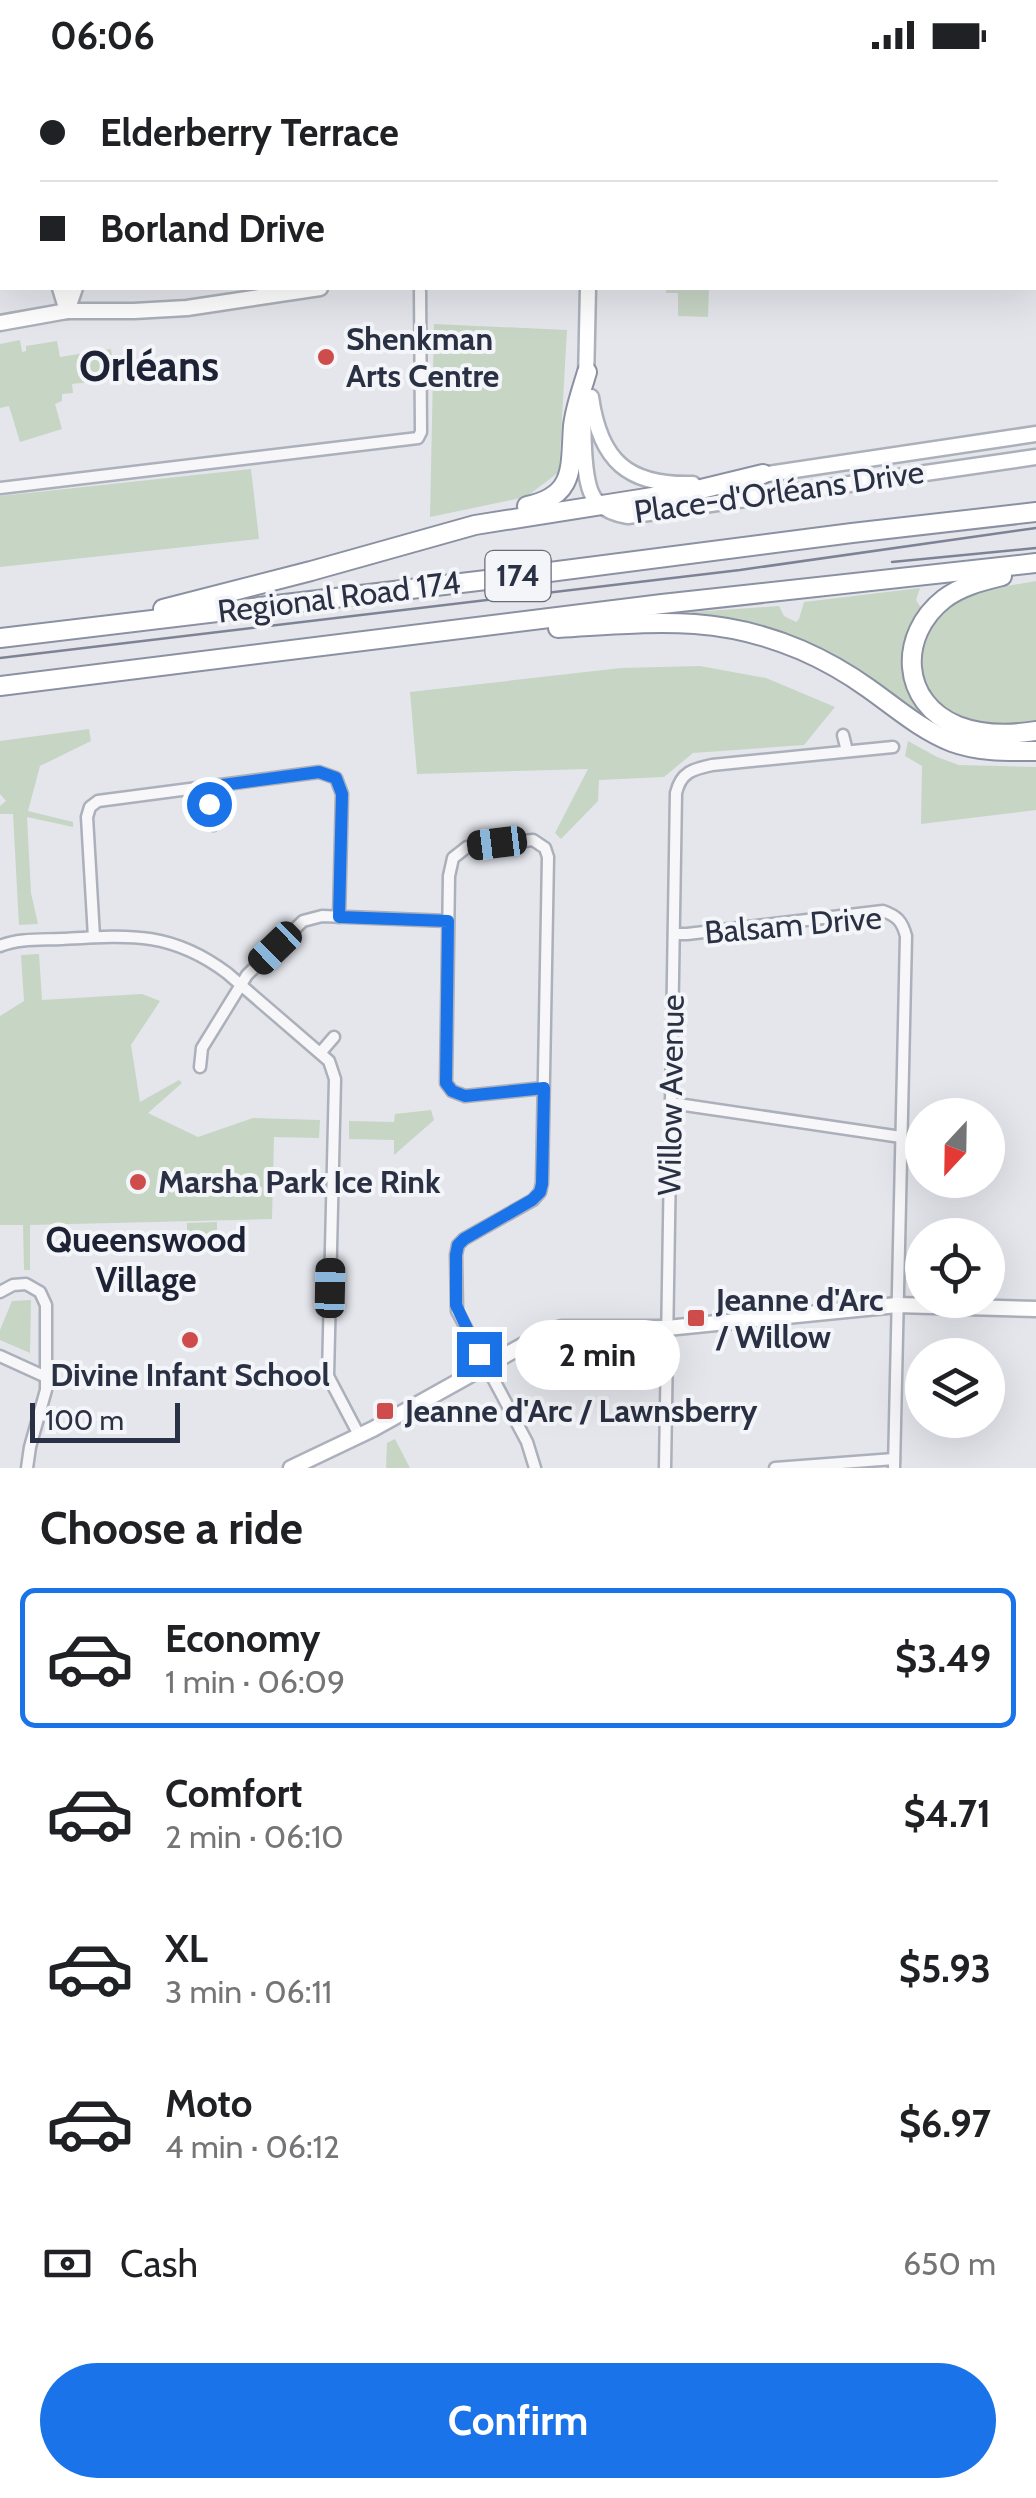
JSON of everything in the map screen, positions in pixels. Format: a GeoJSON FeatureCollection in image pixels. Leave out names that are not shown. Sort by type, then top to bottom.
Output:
{"type":"FeatureCollection","features":[{"type":"Feature","properties":{"kind":"highway"},"geometry":{"type":"LineString","coordinates":[[475,525],[538,504],[560,492],[571,467],[574,423],[587,372]]}},
{"type":"Feature","properties":{"kind":"highway"},"geometry":{"type":"LineString","coordinates":[[0,637],[156,611],[475,525],[698,490],[764,474]]}},
{"type":"Feature","properties":{"kind":"highway","name":"Regional Road 174"},"geometry":{"type":"LineString","coordinates":[[0,637],[1036,512]]}},
{"type":"Feature","properties":{"kind":"highway"},"geometry":{"type":"LineString","coordinates":[[1036,567],[968,586],[944,600],[918,630],[912,663],[913,676],[925,701],[947,720],[960,727],[988,732],[1036,731]]}},
{"type":"Feature","properties":{"kind":"highway","name":"Regional Road 174"},"geometry":{"type":"LineString","coordinates":[[0,686],[682,602],[1036,567]]}},
{"type":"Feature","properties":{"kind":"highway"},"geometry":{"type":"LineString","coordinates":[[378,639],[671,622],[726,626],[821,659],[950,741],[984,750],[1036,751]]}},
{"type":"Feature","properties":{"kind":"main road"},"geometry":{"type":"LineString","coordinates":[[61,290],[67,312]]}},
{"type":"Feature","properties":{"kind":"main road"},"geometry":{"type":"LineString","coordinates":[[67,312],[73,290]]}},
{"type":"Feature","properties":{"kind":"main road"},"geometry":{"type":"LineString","coordinates":[[0,323],[67,312],[188,308],[307,290]]}},
{"type":"Feature","properties":{"kind":"main road","name":"Place-d'Orléans Drive"},"geometry":{"type":"LineString","coordinates":[[588,290],[582,432],[590,492],[616,514],[628,516],[1036,457]]}},
{"type":"Feature","properties":{"kind":"main road","name":"Place-d'Orléans Drive"},"geometry":{"type":"LineString","coordinates":[[587,372],[597,433],[605,447],[627,470],[656,482],[700,484],[1036,434]]}},
{"type":"Feature","properties":{"kind":"main road"},"geometry":{"type":"LineString","coordinates":[[924,473],[1036,467]]}},
{"type":"Feature","properties":{"kind":"main road"},"geometry":{"type":"LineString","coordinates":[[291,1468],[562,1328],[667,1328],[897,1306],[1036,1309]]}},
{"type":"Feature","properties":{"kind":"street"},"geometry":{"type":"LineString","coordinates":[[0,488],[418,438],[420,290]]}},
{"type":"Feature","properties":{"kind":"street"},"geometry":{"type":"LineString","coordinates":[[843,735],[846,751]]}},
{"type":"Feature","properties":{"kind":"street","name":"Willow Avenue"},"geometry":{"type":"LineString","coordinates":[[665,1468],[678,783],[692,769],[732,762],[894,746]]}},
{"type":"Feature","properties":{"kind":"street"},"geometry":{"type":"LineString","coordinates":[[94,937],[88,817],[90,807],[98,801],[319,772],[336,778],[342,794],[339,917]]}},
{"type":"Feature","properties":{"kind":"street"},"geometry":{"type":"LineString","coordinates":[[207,787],[212,825]]}},
{"type":"Feature","properties":{"kind":"street"},"geometry":{"type":"LineString","coordinates":[[535,1468],[532,1450],[457,1311],[456,1250],[464,1239],[532,1200],[542,1184],[544,1088],[548,857],[540,843],[527,839],[467,846],[450,867],[446,1083],[452,1091],[465,1096],[544,1088]]}},
{"type":"Feature","properties":{"kind":"street","name":"Balsam Drive"},"geometry":{"type":"LineString","coordinates":[[674,934],[882,911],[896,916],[903,924],[906,936],[894,1464]]}},
{"type":"Feature","properties":{"kind":"street"},"geometry":{"type":"LineString","coordinates":[[200,1067],[202,1048],[241,984],[302,921],[339,917],[448,921]]}},
{"type":"Feature","properties":{"kind":"street"},"geometry":{"type":"LineString","coordinates":[[0,946],[17,941],[138,936],[180,945],[211,961],[241,984],[329,1061],[335,1079],[328,1376],[359,1436]]}},
{"type":"Feature","properties":{"kind":"street"},"geometry":{"type":"LineString","coordinates":[[321,1052],[334,1037]]}},
{"type":"Feature","properties":{"kind":"street"},"geometry":{"type":"LineString","coordinates":[[671,1103],[901,1137]]}},
{"type":"Feature","properties":{"kind":"street"},"geometry":{"type":"LineString","coordinates":[[0,1292],[26,1284],[35,1288],[46,1305],[46,1390],[27,1468]]}},
{"type":"Feature","properties":{"kind":"street"},"geometry":{"type":"LineString","coordinates":[[0,1356],[46,1377]]}},
{"type":"Feature","properties":{"kind":"street"},"geometry":{"type":"LineString","coordinates":[[778,1468],[894,1464]]}},
{"type":"Feature","properties":{"kind":"green space"},"geometry":{"type":"Polygon","coordinates":[[[709,290],[708,317],[678,316],[678,293],[666,293],[709,290]]]}},
{"type":"Feature","properties":{"kind":"green space"},"geometry":{"type":"Polygon","coordinates":[[[434,324],[567,330],[559,472],[526,497],[430,517],[434,324]]]}},
{"type":"Feature","properties":{"kind":"green space"},"geometry":{"type":"Polygon","coordinates":[[[20,340],[22,352],[26,346],[57,341],[60,357],[111,349],[115,379],[72,384],[73,393],[62,394],[62,401],[55,404],[62,429],[20,442],[9,406],[0,408],[0,344],[20,340]]]}},
{"type":"Feature","properties":{"kind":"green space"},"geometry":{"type":"Polygon","coordinates":[[[251,469],[259,539],[0,567],[0,496],[251,469]]]}},
{"type":"Feature","properties":{"kind":"green space"},"geometry":{"type":"Polygon","coordinates":[[[1036,581],[1036,723],[983,722],[963,717],[939,702],[929,689],[922,658],[931,627],[941,614],[973,594],[1036,581]]]}},
{"type":"Feature","properties":{"kind":"green space"},"geometry":{"type":"Polygon","coordinates":[[[920,588],[916,600],[923,611],[904,662],[955,735],[927,722],[890,694],[693,616],[692,612],[779,606],[784,616],[796,622],[804,602],[920,588]]]}},
{"type":"Feature","properties":{"kind":"green space"},"geometry":{"type":"Polygon","coordinates":[[[700,666],[766,678],[835,707],[804,745],[693,753],[664,777],[599,780],[598,801],[561,839],[555,833],[588,769],[417,774],[410,692],[621,668],[700,666]]]}},
{"type":"Feature","properties":{"kind":"green space"},"geometry":{"type":"Polygon","coordinates":[[[89,729],[91,741],[40,766],[28,811],[73,822],[73,827],[27,817],[31,893],[38,924],[19,925],[13,814],[0,814],[0,806],[6,801],[0,794],[0,741],[89,729]]]}},
{"type":"Feature","properties":{"kind":"green space"},"geometry":{"type":"Polygon","coordinates":[[[908,741],[959,765],[1036,767],[1036,810],[921,824],[922,766],[905,756],[908,741]]]}},
{"type":"Feature","properties":{"kind":"green space"},"geometry":{"type":"Polygon","coordinates":[[[39,954],[42,1000],[142,994],[160,1001],[131,1045],[140,1102],[179,1080],[182,1083],[148,1113],[198,1137],[253,1118],[320,1120],[319,1138],[274,1137],[272,1219],[30,1225],[30,1270],[24,1270],[23,1225],[0,1225],[0,1016],[24,1001],[21,955],[39,954]]]}},
{"type":"Feature","properties":{"kind":"green space"},"geometry":{"type":"Polygon","coordinates":[[[431,1110],[434,1120],[394,1155],[394,1140],[349,1139],[349,1121],[394,1122],[395,1114],[431,1110]]]}},
{"type":"Feature","properties":{"kind":"green space"},"geometry":{"type":"Polygon","coordinates":[[[217,1222],[217,1241],[187,1241],[187,1223],[217,1222]]]}},
{"type":"Feature","properties":{"kind":"green space"},"geometry":{"type":"Polygon","coordinates":[[[31,1300],[30,1353],[0,1340],[0,1330],[12,1301],[31,1300]]]}},
{"type":"Feature","properties":{"kind":"green space"},"geometry":{"type":"Polygon","coordinates":[[[395,1439],[410,1468],[386,1468],[387,1443],[395,1439]]]}},
{"type":"Feature","properties":{"kind":"tram line"},"geometry":{"type":"LineString","coordinates":[[0,658],[740,570],[1036,528]]}},
{"type":"Feature","properties":{"kind":"tram line"},"geometry":{"type":"LineString","coordinates":[[892,562],[1036,548]]}},
{"type":"Feature","properties":{"kind":"place","name":"Shenkman Arts Centre"},"geometry":{"type":"Point","coordinates":[326,357]}},
{"type":"Feature","properties":{"kind":"place","name":"Marsha Park Ice Rink"},"geometry":{"type":"Point","coordinates":[138,1182]}},
{"type":"Feature","properties":{"kind":"place","name":"Jeanne d'Arc / Willow"},"geometry":{"type":"Point","coordinates":[696,1318]}},
{"type":"Feature","properties":{"kind":"place","name":"Divine Infant School"},"geometry":{"type":"Point","coordinates":[190,1340]}},
{"type":"Feature","properties":{"kind":"place","name":"Jeanne d'Arc / Lawnsberry"},"geometry":{"type":"Point","coordinates":[385,1411]}},
{"type":"Feature","properties":{"kind":"district","name":"Orléans"},"geometry":{"type":"Point","coordinates":[149,366]}},
{"type":"Feature","properties":{"kind":"district","name":"Queenswood Village"},"geometry":{"type":"Point","coordinates":[146,1260]}},
{"type":"Feature","properties":{"kind":"route"},"geometry":{"type":"LineString","coordinates":[[209,804],[207,787],[319,772],[336,778],[342,794],[339,917],[448,921],[446,1083],[452,1091],[465,1096],[544,1088],[540,1192],[464,1239],[456,1250],[457,1311],[479,1354]]}}]}
